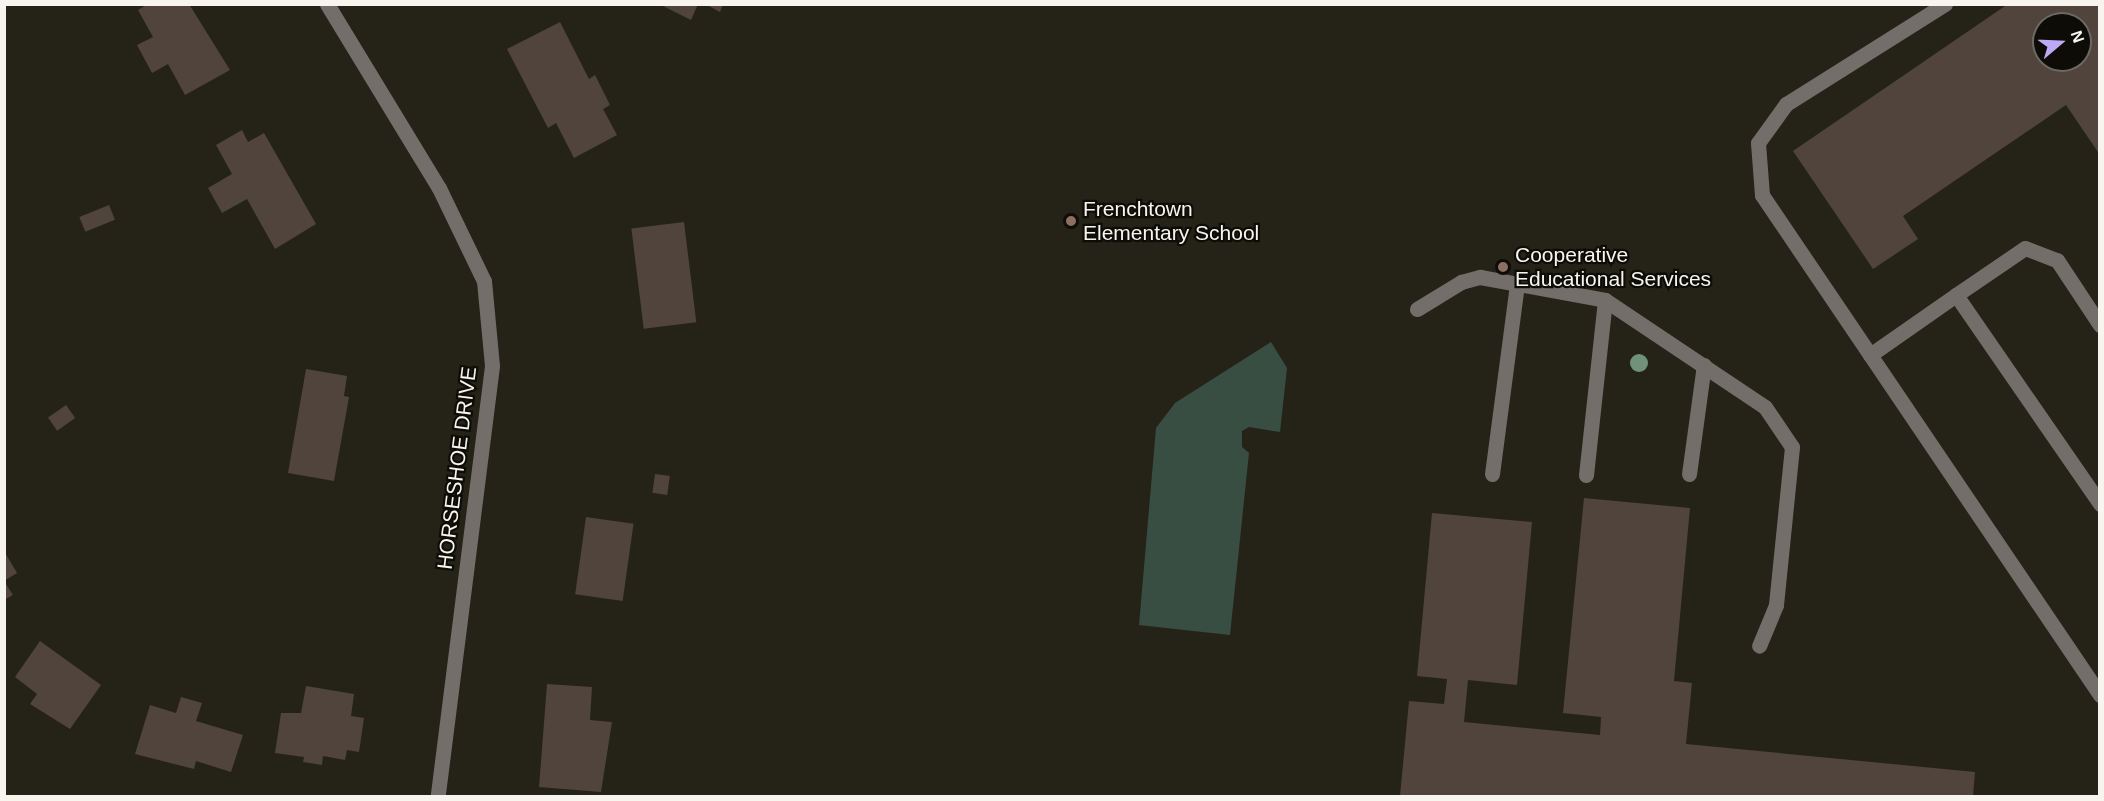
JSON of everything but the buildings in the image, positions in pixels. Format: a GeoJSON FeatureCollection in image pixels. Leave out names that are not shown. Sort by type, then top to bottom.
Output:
{"type":"FeatureCollection","features":[{"type":"Feature","properties":{"kind":"street","name":"HORSESHOE DRIVE"},"geometry":{"type":"LineString","coordinates":[[327,4],[439,188],[484,281],[492,366],[438,796]]}},
{"type":"Feature","properties":{"kind":"street"},"geometry":{"type":"LineString","coordinates":[[1945,4],[1786,104],[1758,143],[1762,195],[2100,695]]}},
{"type":"Feature","properties":{"kind":"street"},"geometry":{"type":"LineString","coordinates":[[1870,354],[2025,248],[2057,260],[2100,325]]}},
{"type":"Feature","properties":{"kind":"street"},"geometry":{"type":"LineString","coordinates":[[1417,309],[1470,280],[1480,277],[1605,300],[1765,407],[1792,447],[1776,605],[1759,646]]}},
{"type":"Feature","properties":{"kind":"street"},"geometry":{"type":"LineString","coordinates":[[1492,474],[1517,284]]}},
{"type":"Feature","properties":{"kind":"street"},"geometry":{"type":"LineString","coordinates":[[1956,295],[2100,504]]}},
{"type":"Feature","properties":{"kind":"street"},"geometry":{"type":"LineString","coordinates":[[1586,475],[1605,300]]}},
{"type":"Feature","properties":{"kind":"street"},"geometry":{"type":"LineString","coordinates":[[1689,474],[1704,366]]}},
{"type":"Feature","properties":{"kind":"green space"},"geometry":{"type":"Polygon","coordinates":[[[1271,342],[1287,368],[1280,432],[1249,427],[1242,431],[1242,447],[1249,453],[1230,635],[1139,625],[1156,428],[1175,403],[1271,342]]]}},
{"type":"Feature","properties":{"kind":"place","name":"Frenchtown Elementary School"},"geometry":{"type":"Point","coordinates":[1071,221]}},
{"type":"Feature","properties":{"kind":"place","name":"Cooperative Educational Services"},"geometry":{"type":"Point","coordinates":[1503,267]}}]}
